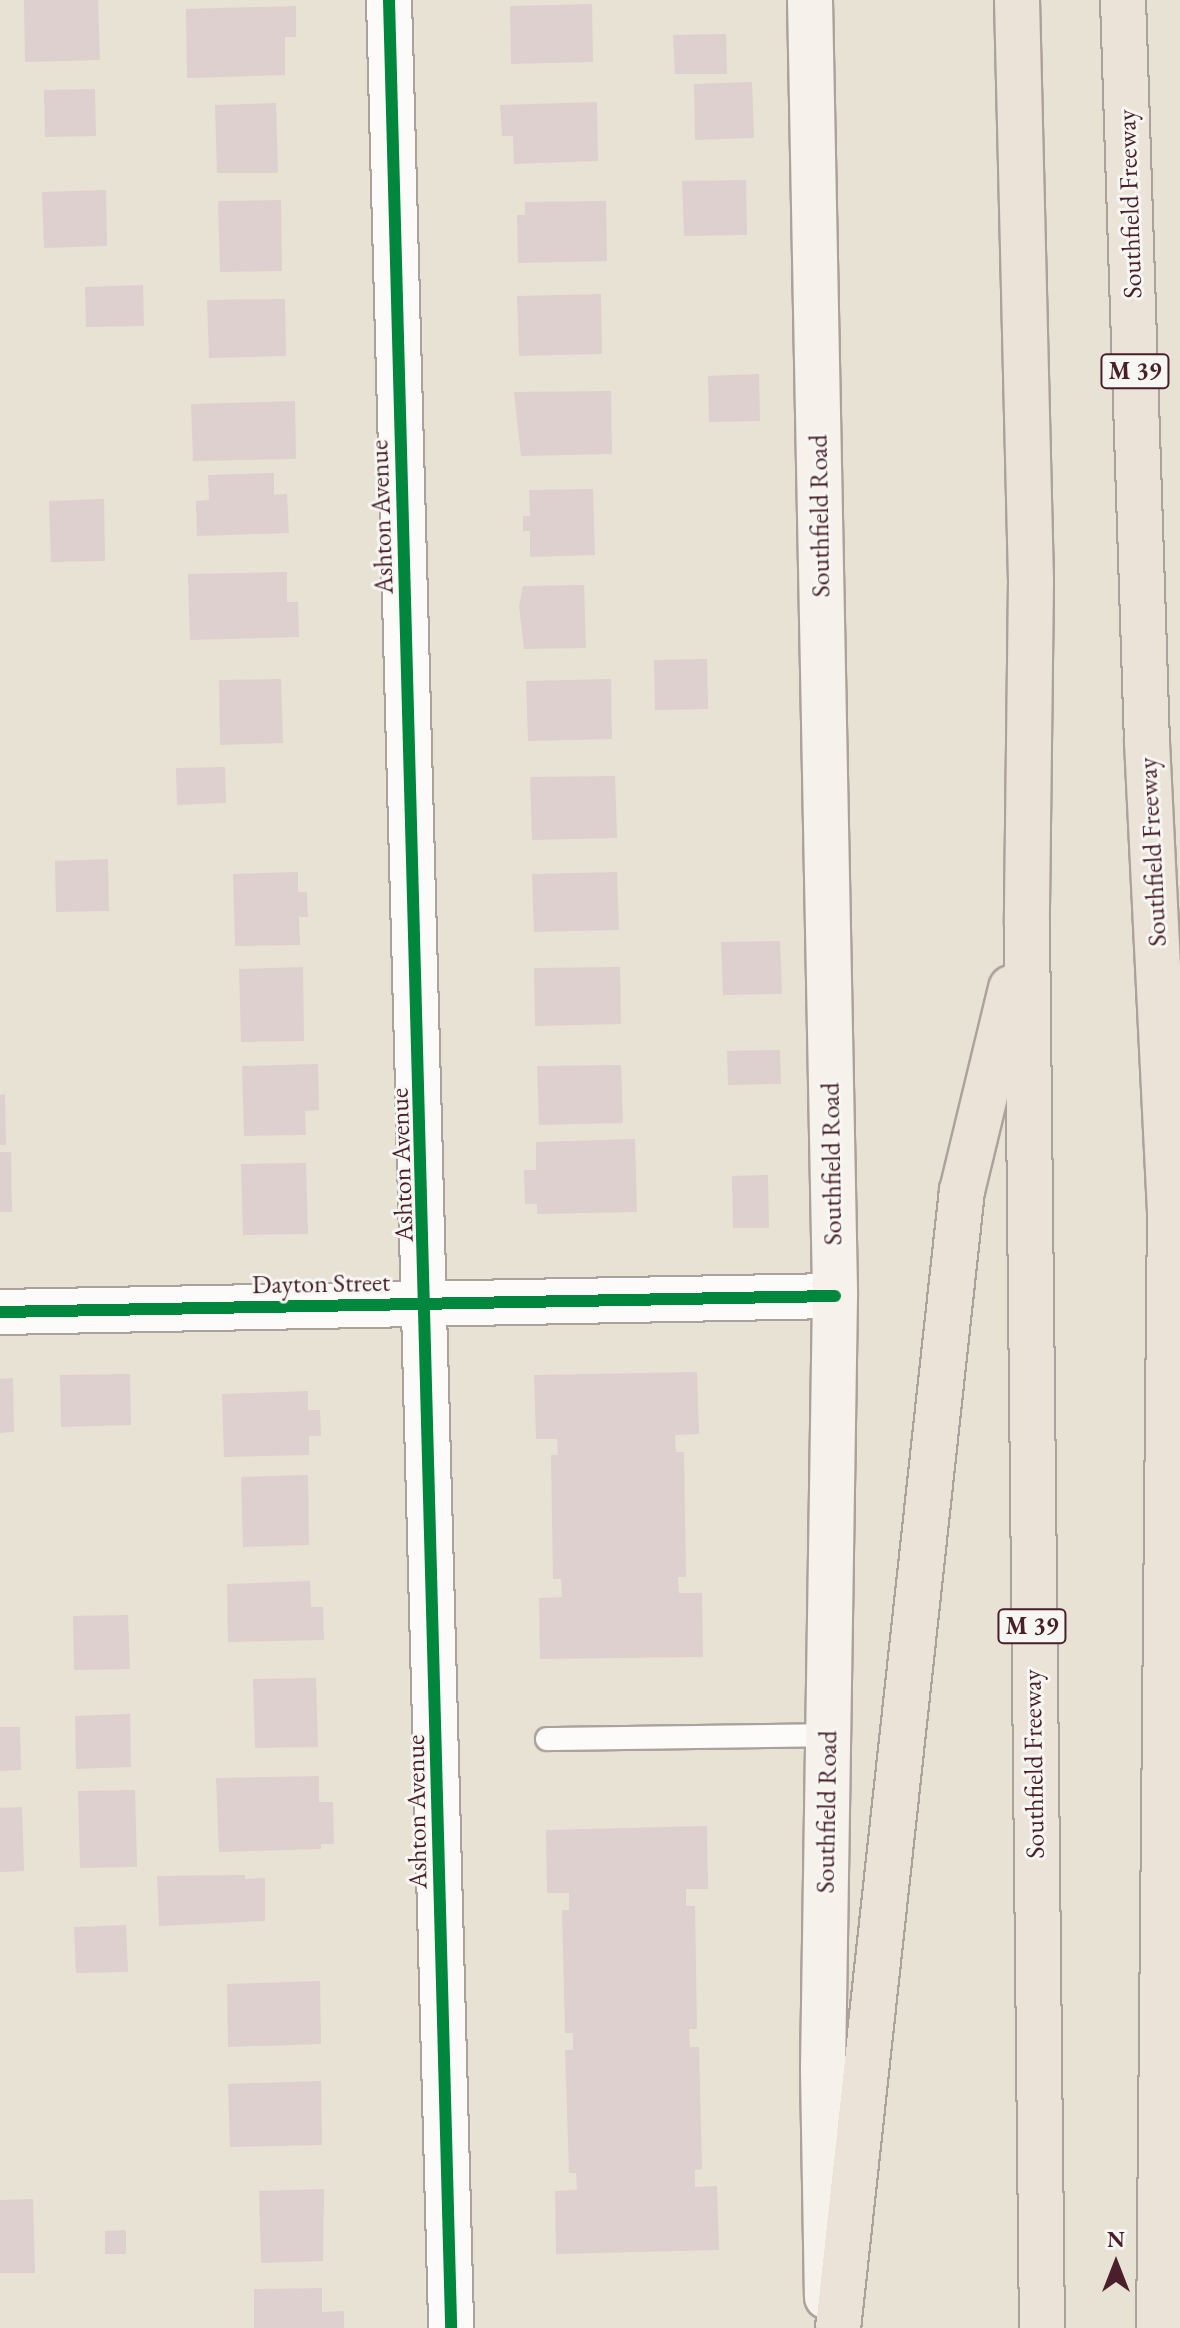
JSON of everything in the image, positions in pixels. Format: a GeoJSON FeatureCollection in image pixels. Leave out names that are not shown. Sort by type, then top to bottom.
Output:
{"type":"FeatureCollection","features":[{"type":"Feature","properties":{"kind":"highway","name":"Southfield Freeway"},"geometry":{"type":"LineString","coordinates":[[1017,0],[1031,581],[1027,924],[1042,2328]]}},
{"type":"Feature","properties":{"kind":"highway","name":"Southfield Freeway"},"geometry":{"type":"LineString","coordinates":[[1123,0],[1147,742],[1175,1227],[1159,2328]]}},
{"type":"Feature","properties":{"kind":"highway"},"geometry":{"type":"LineString","coordinates":[[838,2328],[962,1191],[1027,924]]}},
{"type":"Feature","properties":{"kind":"main road","name":"Southfield Road"},"geometry":{"type":"LineString","coordinates":[[810,0],[835,1296],[823,2071],[827,2328]]}},
{"type":"Feature","properties":{"kind":"street","name":"Ashton Avenue"},"geometry":{"type":"LineString","coordinates":[[389,0],[428,1304],[451,2328]]}},
{"type":"Feature","properties":{"kind":"street","name":"Dayton Street"},"geometry":{"type":"LineString","coordinates":[[0,1312],[835,1296]]}},
{"type":"Feature","properties":{"kind":"lane"},"geometry":{"type":"LineString","coordinates":[[547,1739],[828,1735]]}},
{"type":"Feature","properties":{"kind":"building"},"geometry":{"type":"Polygon","coordinates":[[[24,0],[98,0],[100,60],[25,62],[24,0]]]}},
{"type":"Feature","properties":{"kind":"building"},"geometry":{"type":"Polygon","coordinates":[[[592,4],[593,62],[511,64],[510,6],[592,4]]]}},
{"type":"Feature","properties":{"kind":"building"},"geometry":{"type":"Polygon","coordinates":[[[296,6],[296,37],[285,37],[285,75],[187,78],[186,9],[296,6]]]}},
{"type":"Feature","properties":{"kind":"building"},"geometry":{"type":"Polygon","coordinates":[[[726,34],[727,74],[675,74],[673,35],[726,34]]]}},
{"type":"Feature","properties":{"kind":"building"},"geometry":{"type":"Polygon","coordinates":[[[752,82],[754,138],[695,140],[694,84],[752,82]]]}},
{"type":"Feature","properties":{"kind":"building"},"geometry":{"type":"Polygon","coordinates":[[[95,89],[96,136],[45,137],[44,90],[95,89]]]}},
{"type":"Feature","properties":{"kind":"building"},"geometry":{"type":"Polygon","coordinates":[[[597,102],[598,161],[514,164],[513,136],[502,136],[500,105],[597,102]]]}},
{"type":"Feature","properties":{"kind":"building"},"geometry":{"type":"Polygon","coordinates":[[[276,103],[278,173],[217,173],[215,105],[276,103]]]}},
{"type":"Feature","properties":{"kind":"building"},"geometry":{"type":"Polygon","coordinates":[[[746,180],[747,235],[684,236],[682,181],[746,180]]]}},
{"type":"Feature","properties":{"kind":"building"},"geometry":{"type":"Polygon","coordinates":[[[106,190],[107,246],[44,248],[42,192],[106,190]]]}},
{"type":"Feature","properties":{"kind":"building"},"geometry":{"type":"Polygon","coordinates":[[[281,200],[282,271],[220,272],[218,201],[281,200]]]}},
{"type":"Feature","properties":{"kind":"building"},"geometry":{"type":"Polygon","coordinates":[[[606,201],[607,261],[518,263],[517,215],[525,215],[525,202],[606,201]]]}},
{"type":"Feature","properties":{"kind":"building"},"geometry":{"type":"Polygon","coordinates":[[[143,285],[144,326],[86,327],[85,287],[143,285]]]}},
{"type":"Feature","properties":{"kind":"building"},"geometry":{"type":"Polygon","coordinates":[[[601,294],[602,354],[519,356],[517,296],[601,294]]]}},
{"type":"Feature","properties":{"kind":"building"},"geometry":{"type":"Polygon","coordinates":[[[285,299],[286,356],[209,358],[207,300],[285,299]]]}},
{"type":"Feature","properties":{"kind":"building"},"geometry":{"type":"Polygon","coordinates":[[[759,374],[760,421],[709,422],[708,376],[759,374]]]}},
{"type":"Feature","properties":{"kind":"building"},"geometry":{"type":"Polygon","coordinates":[[[611,391],[612,454],[521,456],[514,392],[611,391]]]}},
{"type":"Feature","properties":{"kind":"building"},"geometry":{"type":"Polygon","coordinates":[[[295,401],[296,459],[193,461],[191,404],[295,401]]]}},
{"type":"Feature","properties":{"kind":"building"},"geometry":{"type":"Polygon","coordinates":[[[274,473],[274,495],[287,494],[289,533],[197,536],[196,501],[209,500],[208,475],[274,473]]]}},
{"type":"Feature","properties":{"kind":"building"},"geometry":{"type":"Polygon","coordinates":[[[593,489],[595,555],[530,557],[530,531],[523,531],[523,516],[530,516],[529,490],[593,489]]]}},
{"type":"Feature","properties":{"kind":"building"},"geometry":{"type":"Polygon","coordinates":[[[104,499],[105,561],[51,562],[49,501],[104,499]]]}},
{"type":"Feature","properties":{"kind":"building"},"geometry":{"type":"Polygon","coordinates":[[[287,572],[287,602],[298,602],[299,637],[190,640],[188,574],[287,572]]]}},
{"type":"Feature","properties":{"kind":"building"},"geometry":{"type":"Polygon","coordinates":[[[584,585],[586,648],[524,649],[519,606],[523,586],[584,585]]]}},
{"type":"Feature","properties":{"kind":"building"},"geometry":{"type":"Polygon","coordinates":[[[707,659],[708,709],[655,710],[654,660],[707,659]]]}},
{"type":"Feature","properties":{"kind":"building"},"geometry":{"type":"Polygon","coordinates":[[[281,679],[283,743],[220,745],[219,680],[281,679]]]}},
{"type":"Feature","properties":{"kind":"building"},"geometry":{"type":"Polygon","coordinates":[[[611,679],[612,739],[528,741],[526,681],[611,679]]]}},
{"type":"Feature","properties":{"kind":"building"},"geometry":{"type":"Polygon","coordinates":[[[225,767],[226,803],[177,805],[176,768],[225,767]]]}},
{"type":"Feature","properties":{"kind":"building"},"geometry":{"type":"Polygon","coordinates":[[[615,776],[617,838],[532,840],[530,777],[615,776]]]}},
{"type":"Feature","properties":{"kind":"building"},"geometry":{"type":"Polygon","coordinates":[[[108,859],[109,911],[56,912],[55,861],[108,859]]]}},
{"type":"Feature","properties":{"kind":"building"},"geometry":{"type":"Polygon","coordinates":[[[298,872],[298,892],[307,892],[308,917],[299,917],[300,945],[235,946],[233,874],[298,872]]]}},
{"type":"Feature","properties":{"kind":"building"},"geometry":{"type":"Polygon","coordinates":[[[617,872],[619,930],[534,932],[532,874],[617,872]]]}},
{"type":"Feature","properties":{"kind":"building"},"geometry":{"type":"Polygon","coordinates":[[[780,941],[782,994],[723,995],[721,942],[780,941]]]}},
{"type":"Feature","properties":{"kind":"building"},"geometry":{"type":"Polygon","coordinates":[[[303,967],[304,1041],[241,1042],[239,969],[303,967]]]}},
{"type":"Feature","properties":{"kind":"building"},"geometry":{"type":"Polygon","coordinates":[[[620,967],[621,1024],[535,1026],[534,968],[620,967]]]}},
{"type":"Feature","properties":{"kind":"building"},"geometry":{"type":"Polygon","coordinates":[[[780,1050],[781,1084],[728,1085],[727,1051],[780,1050]]]}},
{"type":"Feature","properties":{"kind":"building"},"geometry":{"type":"Polygon","coordinates":[[[318,1064],[319,1110],[305,1111],[306,1135],[244,1136],[242,1066],[318,1064]]]}},
{"type":"Feature","properties":{"kind":"building"},"geometry":{"type":"Polygon","coordinates":[[[621,1065],[623,1123],[539,1125],[537,1066],[621,1065]]]}},
{"type":"Feature","properties":{"kind":"building"},"geometry":{"type":"Polygon","coordinates":[[[5,1094],[6,1145],[0,1145],[0,1095],[5,1094]]]}},
{"type":"Feature","properties":{"kind":"building"},"geometry":{"type":"Polygon","coordinates":[[[635,1139],[637,1212],[537,1214],[537,1204],[525,1204],[524,1170],[536,1170],[536,1142],[635,1139]]]}},
{"type":"Feature","properties":{"kind":"building"},"geometry":{"type":"Polygon","coordinates":[[[0,1152],[11,1152],[12,1212],[0,1212],[0,1152]]]}},
{"type":"Feature","properties":{"kind":"building"},"geometry":{"type":"Polygon","coordinates":[[[306,1163],[308,1234],[243,1235],[241,1164],[306,1163]]]}},
{"type":"Feature","properties":{"kind":"building"},"geometry":{"type":"Polygon","coordinates":[[[768,1175],[769,1228],[733,1228],[732,1176],[768,1175]]]}},
{"type":"Feature","properties":{"kind":"building"},"geometry":{"type":"Polygon","coordinates":[[[697,1372],[699,1434],[675,1435],[676,1452],[684,1452],[686,1577],[678,1577],[679,1593],[702,1593],[703,1657],[540,1659],[539,1598],[562,1597],[561,1579],[553,1579],[551,1455],[558,1455],[557,1439],[536,1439],[534,1375],[697,1372]]]}},
{"type":"Feature","properties":{"kind":"building"},"geometry":{"type":"Polygon","coordinates":[[[130,1374],[131,1425],[61,1427],[60,1375],[130,1374]]]}},
{"type":"Feature","properties":{"kind":"building"},"geometry":{"type":"Polygon","coordinates":[[[13,1378],[14,1432],[0,1433],[0,1379],[13,1378]]]}},
{"type":"Feature","properties":{"kind":"building"},"geometry":{"type":"Polygon","coordinates":[[[308,1391],[308,1410],[320,1410],[321,1436],[309,1436],[309,1455],[224,1457],[222,1394],[308,1391]]]}},
{"type":"Feature","properties":{"kind":"building"},"geometry":{"type":"Polygon","coordinates":[[[308,1475],[309,1545],[243,1547],[241,1477],[308,1475]]]}},
{"type":"Feature","properties":{"kind":"building"},"geometry":{"type":"Polygon","coordinates":[[[310,1581],[311,1607],[323,1607],[324,1640],[228,1642],[227,1584],[310,1581]]]}},
{"type":"Feature","properties":{"kind":"building"},"geometry":{"type":"Polygon","coordinates":[[[128,1615],[130,1669],[74,1670],[73,1616],[128,1615]]]}},
{"type":"Feature","properties":{"kind":"building"},"geometry":{"type":"Polygon","coordinates":[[[316,1678],[318,1747],[255,1748],[253,1679],[316,1678]]]}},
{"type":"Feature","properties":{"kind":"building"},"geometry":{"type":"Polygon","coordinates":[[[130,1714],[131,1767],[76,1769],[75,1716],[130,1714]]]}},
{"type":"Feature","properties":{"kind":"building"},"geometry":{"type":"Polygon","coordinates":[[[0,1727],[20,1727],[21,1770],[0,1771],[0,1727]]]}},
{"type":"Feature","properties":{"kind":"building"},"geometry":{"type":"Polygon","coordinates":[[[319,1776],[319,1802],[333,1802],[334,1844],[321,1844],[321,1849],[219,1852],[216,1778],[319,1776]]]}},
{"type":"Feature","properties":{"kind":"building"},"geometry":{"type":"Polygon","coordinates":[[[135,1790],[137,1867],[80,1868],[78,1791],[135,1790]]]}},
{"type":"Feature","properties":{"kind":"building"},"geometry":{"type":"Polygon","coordinates":[[[22,1807],[24,1871],[0,1872],[0,1808],[22,1807]]]}},
{"type":"Feature","properties":{"kind":"building"},"geometry":{"type":"Polygon","coordinates":[[[707,1826],[708,1889],[686,1889],[686,1906],[695,1906],[697,2029],[689,2029],[690,2047],[699,2047],[702,2169],[695,2170],[695,2187],[717,2186],[719,2250],[556,2254],[555,2191],[577,2190],[576,2173],[569,2173],[565,2050],[573,2050],[573,2033],[565,2033],[562,1910],[569,1910],[569,1893],[547,1893],[546,1830],[707,1826]]]}},
{"type":"Feature","properties":{"kind":"building"},"geometry":{"type":"Polygon","coordinates":[[[245,1875],[245,1879],[265,1878],[265,1921],[159,1926],[157,1876],[245,1875]]]}},
{"type":"Feature","properties":{"kind":"building"},"geometry":{"type":"Polygon","coordinates":[[[126,1925],[128,1972],[76,1973],[74,1927],[126,1925]]]}},
{"type":"Feature","properties":{"kind":"building"},"geometry":{"type":"Polygon","coordinates":[[[320,1981],[321,2044],[228,2047],[227,1984],[320,1981]]]}},
{"type":"Feature","properties":{"kind":"building"},"geometry":{"type":"Polygon","coordinates":[[[321,2081],[322,2145],[230,2147],[228,2084],[321,2081]]]}},
{"type":"Feature","properties":{"kind":"building"},"geometry":{"type":"Polygon","coordinates":[[[324,2189],[323,2261],[261,2263],[259,2191],[324,2189]]]}},
{"type":"Feature","properties":{"kind":"building"},"geometry":{"type":"Polygon","coordinates":[[[33,2199],[35,2273],[0,2273],[0,2200],[33,2199]]]}},
{"type":"Feature","properties":{"kind":"building"},"geometry":{"type":"Polygon","coordinates":[[[126,2230],[126,2254],[105,2254],[105,2231],[126,2230]]]}},
{"type":"Feature","properties":{"kind":"building"},"geometry":{"type":"Polygon","coordinates":[[[322,2288],[322,2312],[344,2311],[344,2328],[254,2328],[254,2289],[322,2288]]]}},
{"type":"Feature","properties":{"kind":"cycle path"},"geometry":{"type":"LineString","coordinates":[[389,0],[451,2328]]}},
{"type":"Feature","properties":{"kind":"cycle path"},"geometry":{"type":"LineString","coordinates":[[0,1312],[835,1296]]}}]}
